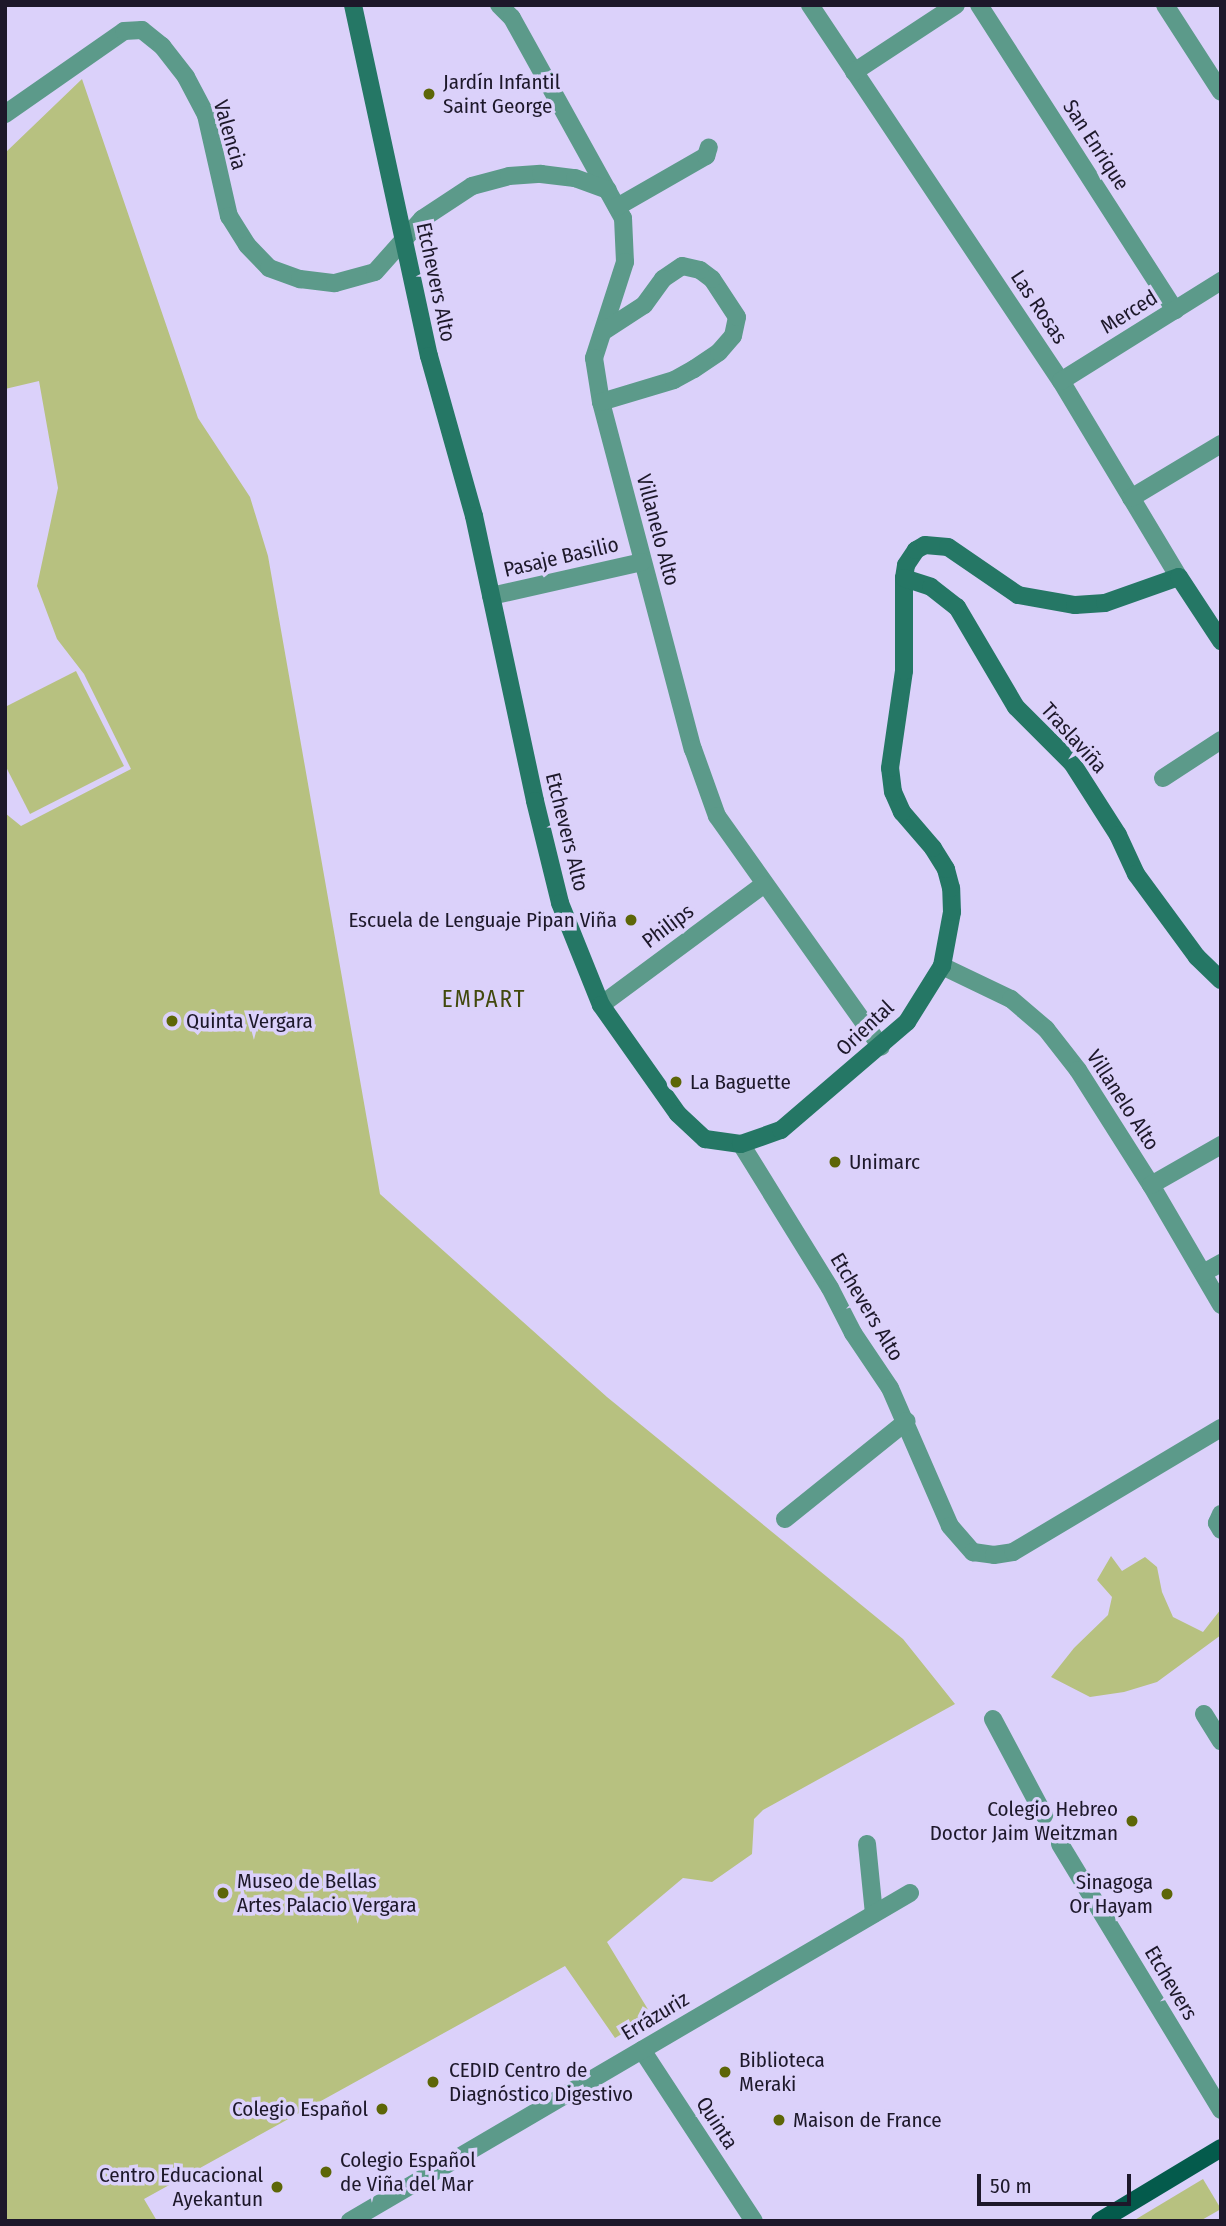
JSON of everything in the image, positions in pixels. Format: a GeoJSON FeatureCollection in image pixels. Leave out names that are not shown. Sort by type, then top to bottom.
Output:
{"type":"FeatureCollection","features":[{"type":"Feature","properties":{"kind":"main road"},"geometry":{"type":"LineString","coordinates":[[1100,2221],[1221,2148]]}},
{"type":"Feature","properties":{"kind":"street","name":"Etchevers Alto"},"geometry":{"type":"LineString","coordinates":[[353,5],[429,356],[463,471],[560,903],[601,1004],[678,1114],[705,1139],[741,1144],[830,1288],[853,1333],[890,1388],[907,1421],[950,1526],[973,1552],[994,1555],[1013,1552],[1221,1428]]}},
{"type":"Feature","properties":{"kind":"street","name":"Villanelo Alto"},"geometry":{"type":"LineString","coordinates":[[499,5],[513,18],[623,218],[625,261],[594,358],[601,402],[642,562],[693,749],[717,816],[763,885],[881,1047]]}},
{"type":"Feature","properties":{"kind":"street","name":"Las Rosas"},"geometry":{"type":"LineString","coordinates":[[810,5],[1061,381],[1179,577],[1221,641]]}},
{"type":"Feature","properties":{"kind":"street","name":"San Enrique"},"geometry":{"type":"LineString","coordinates":[[979,5],[1175,310]]}},
{"type":"Feature","properties":{"kind":"street"},"geometry":{"type":"LineString","coordinates":[[1165,5],[1221,92]]}},
{"type":"Feature","properties":{"kind":"street"},"geometry":{"type":"LineString","coordinates":[[854,72],[950,7]]}},
{"type":"Feature","properties":{"kind":"street","name":"Valencia"},"geometry":{"type":"LineString","coordinates":[[5,114],[124,32],[142,30],[162,46],[186,77],[206,115],[229,216],[247,245],[269,268],[300,279],[335,283],[374,272],[404,242]]}},
{"type":"Feature","properties":{"kind":"street"},"geometry":{"type":"LineString","coordinates":[[404,242],[422,219],[472,186],[509,176],[541,174],[575,178],[612,198],[706,156],[709,147]]}},
{"type":"Feature","properties":{"kind":"street"},"geometry":{"type":"LineString","coordinates":[[601,402],[674,380],[694,369],[719,352],[733,336],[737,317],[712,279],[700,270],[682,266],[663,279],[644,305],[604,331]]}},
{"type":"Feature","properties":{"kind":"street","name":"Merced"},"geometry":{"type":"LineString","coordinates":[[1061,381],[1221,281]]}},
{"type":"Feature","properties":{"kind":"street"},"geometry":{"type":"LineString","coordinates":[[1131,498],[1221,444]]}},
{"type":"Feature","properties":{"kind":"street"},"geometry":{"type":"LineString","coordinates":[[904,578],[906,565],[916,550],[937,544],[961,553],[1018,594],[1044,602],[1075,605],[1105,603],[1179,577]]}},
{"type":"Feature","properties":{"kind":"street","name":"Pasaje Basilio"},"geometry":{"type":"LineString","coordinates":[[491,596],[642,562]]}},
{"type":"Feature","properties":{"kind":"street","name":"Oriental"},"geometry":{"type":"LineString","coordinates":[[741,1144],[781,1130],[881,1047],[907,1022],[942,966],[952,912],[951,888],[940,859],[902,812],[894,792],[890,768],[904,671],[904,578]]}},
{"type":"Feature","properties":{"kind":"street","name":"Traslaviña"},"geometry":{"type":"LineString","coordinates":[[904,578],[931,587],[957,607],[1016,708],[1072,763],[1118,835],[1136,874],[1197,957],[1221,980]]}},
{"type":"Feature","properties":{"kind":"street"},"geometry":{"type":"LineString","coordinates":[[1163,778],[1221,740]]}},
{"type":"Feature","properties":{"kind":"street","name":"Philips"},"geometry":{"type":"LineString","coordinates":[[601,1004],[763,885]]}},
{"type":"Feature","properties":{"kind":"street","name":"Villanelo Alto"},"geometry":{"type":"LineString","coordinates":[[942,966],[1011,999],[1046,1029],[1078,1070],[1152,1185],[1221,1305]]}},
{"type":"Feature","properties":{"kind":"street"},"geometry":{"type":"LineString","coordinates":[[1152,1185],[1221,1145]]}},
{"type":"Feature","properties":{"kind":"street"},"geometry":{"type":"LineString","coordinates":[[1203,1273],[1221,1263]]}},
{"type":"Feature","properties":{"kind":"street"},"geometry":{"type":"LineString","coordinates":[[785,1519],[907,1421]]}},
{"type":"Feature","properties":{"kind":"street"},"geometry":{"type":"LineString","coordinates":[[1221,1514],[1217,1523],[1221,1530]]}},
{"type":"Feature","properties":{"kind":"street"},"geometry":{"type":"LineString","coordinates":[[1204,1714],[1221,1741]]}},
{"type":"Feature","properties":{"kind":"street"},"geometry":{"type":"LineString","coordinates":[[993,1719],[1044,1815]]}},
{"type":"Feature","properties":{"kind":"street"},"geometry":{"type":"LineString","coordinates":[[867,1844],[874,1914]]}},
{"type":"Feature","properties":{"kind":"street","name":"Etchevers"},"geometry":{"type":"LineString","coordinates":[[1060,1844],[1221,2110]]}},
{"type":"Feature","properties":{"kind":"street","name":"Errázuriz"},"geometry":{"type":"LineString","coordinates":[[350,2221],[910,1893]]}},
{"type":"Feature","properties":{"kind":"street","name":"Quinta"},"geometry":{"type":"LineString","coordinates":[[642,2050],[754,2221]]}},
{"type":"Feature","properties":{"kind":"green space","name":"Quinta Vergara"},"geometry":{"type":"Polygon","coordinates":[[[82,79],[198,418],[250,497],[268,556],[380,1194],[607,1397],[903,1639],[955,1704],[763,1810],[754,1819],[752,1854],[712,1882],[683,1878],[607,1942],[652,2016],[615,2038],[565,1966],[144,2199],[157,2221],[5,2221],[5,813],[21,826],[131,769],[84,674],[57,639],[37,586],[58,488],[39,381],[5,389],[5,153],[82,79]]]}},
{"type":"Feature","properties":{"kind":"green space"},"geometry":{"type":"Polygon","coordinates":[[[76,671],[124,766],[30,814],[5,765],[5,707],[76,671]]]}},
{"type":"Feature","properties":{"kind":"green space"},"geometry":{"type":"Polygon","coordinates":[[[1111,1556],[1122,1571],[1145,1557],[1157,1567],[1162,1592],[1173,1617],[1203,1632],[1221,1609],[1221,1635],[1157,1682],[1124,1692],[1090,1697],[1051,1677],[1074,1648],[1108,1615],[1112,1597],[1097,1580],[1111,1556]]]}},
{"type":"Feature","properties":{"kind":"green space"},"geometry":{"type":"Polygon","coordinates":[[[1203,2179],[1221,2209],[1200,2221],[1133,2221],[1203,2179]]]}},
{"type":"Feature","properties":{"kind":"place","name":"Jardín Infantil Saint George"},"geometry":{"type":"Point","coordinates":[429,94]}},
{"type":"Feature","properties":{"kind":"place","name":"Escuela de Lenguaje Pipan Viña"},"geometry":{"type":"Point","coordinates":[631,920]}},
{"type":"Feature","properties":{"kind":"place","name":"Quinta Vergara"},"geometry":{"type":"Point","coordinates":[172,1021]}},
{"type":"Feature","properties":{"kind":"place","name":"La Baguette"},"geometry":{"type":"Point","coordinates":[676,1082]}},
{"type":"Feature","properties":{"kind":"place","name":"Unimarc"},"geometry":{"type":"Point","coordinates":[835,1162]}},
{"type":"Feature","properties":{"kind":"place","name":"Colegio Hebreo Doctor Jaim Weitzman"},"geometry":{"type":"Point","coordinates":[1132,1821]}},
{"type":"Feature","properties":{"kind":"place","name":"Museo de Bellas Artes Palacio Vergara"},"geometry":{"type":"Point","coordinates":[223,1893]}},
{"type":"Feature","properties":{"kind":"place","name":"Sinagoga Or Hayam"},"geometry":{"type":"Point","coordinates":[1167,1894]}},
{"type":"Feature","properties":{"kind":"place","name":"Biblioteca Meraki"},"geometry":{"type":"Point","coordinates":[725,2072]}},
{"type":"Feature","properties":{"kind":"place","name":"CEDID Centro de Diagnóstico Digestivo"},"geometry":{"type":"Point","coordinates":[433,2082]}},
{"type":"Feature","properties":{"kind":"place","name":"Colegio Español"},"geometry":{"type":"Point","coordinates":[382,2109]}},
{"type":"Feature","properties":{"kind":"place","name":"Maison de France"},"geometry":{"type":"Point","coordinates":[779,2120]}},
{"type":"Feature","properties":{"kind":"place","name":"Colegio Español de Viña del Mar"},"geometry":{"type":"Point","coordinates":[326,2172]}},
{"type":"Feature","properties":{"kind":"place","name":"Centro Educacional Ayekantun"},"geometry":{"type":"Point","coordinates":[277,2187]}},
{"type":"Feature","properties":{"kind":"district","name":"EMPART"},"geometry":{"type":"Point","coordinates":[484,999]}}]}
